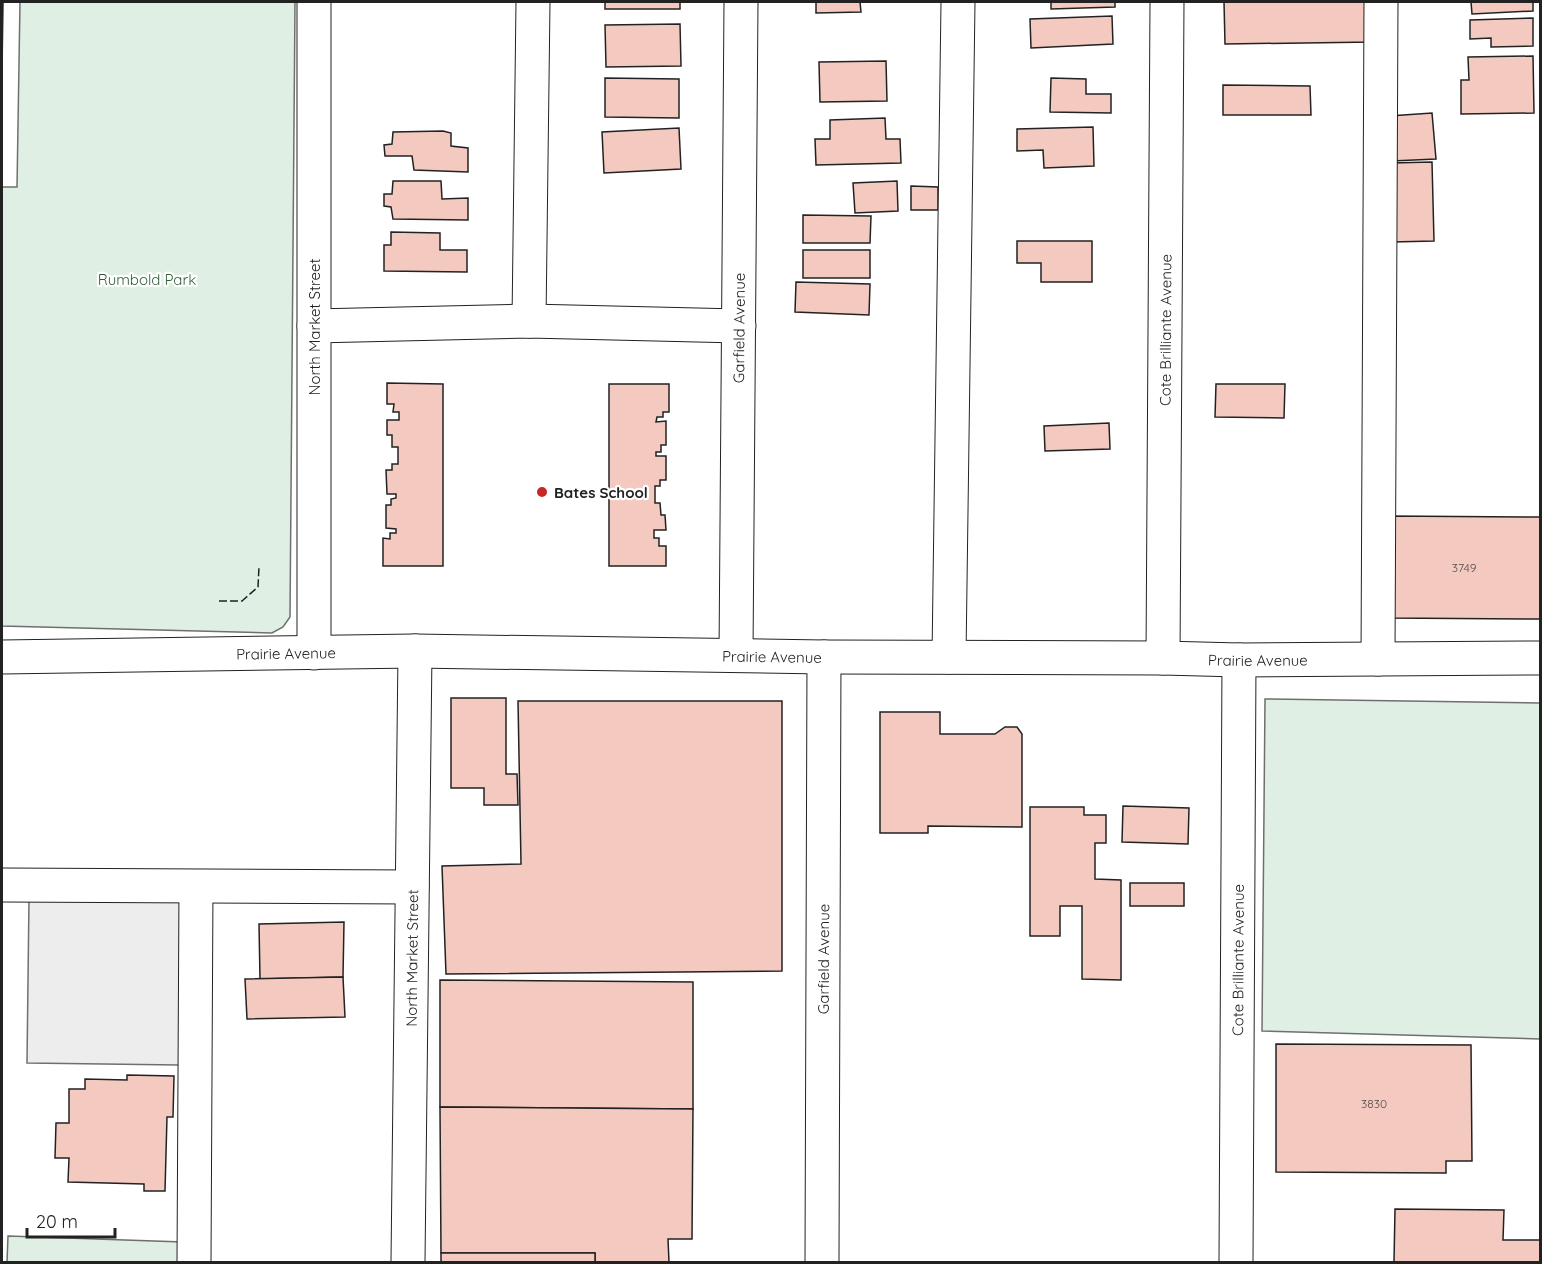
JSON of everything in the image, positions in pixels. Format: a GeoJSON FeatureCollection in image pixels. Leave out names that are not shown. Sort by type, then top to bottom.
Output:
{"type":"FeatureCollection","features":[{"type":"Feature","properties":{"kind":"street","name":"North Market Street"},"geometry":{"type":"LineString","coordinates":[[314,2],[314,653]]}},
{"type":"Feature","properties":{"kind":"street"},"geometry":{"type":"LineString","coordinates":[[530,321],[533,2]]}},
{"type":"Feature","properties":{"kind":"street","name":"Garfield Avenue"},"geometry":{"type":"LineString","coordinates":[[736,655],[741,2]]}},
{"type":"Feature","properties":{"kind":"street"},"geometry":{"type":"LineString","coordinates":[[949,657],[958,2]]}},
{"type":"Feature","properties":{"kind":"street","name":"Cote Brilliante Avenue"},"geometry":{"type":"LineString","coordinates":[[1163,658],[1167,2]]}},
{"type":"Feature","properties":{"kind":"street"},"geometry":{"type":"LineString","coordinates":[[1378,659],[1381,2]]}},
{"type":"Feature","properties":{"kind":"street"},"geometry":{"type":"LineString","coordinates":[[314,326],[530,321],[739,326]]}},
{"type":"Feature","properties":{"kind":"street","name":"North Market Street"},"geometry":{"type":"LineString","coordinates":[[408,1263],[415,651]]}},
{"type":"Feature","properties":{"kind":"street","name":"Prairie Avenue"},"geometry":{"type":"LineString","coordinates":[[2,657],[415,651],[1239,660],[1540,658]]}},
{"type":"Feature","properties":{"kind":"street","name":"Garfield Avenue"},"geometry":{"type":"LineString","coordinates":[[822,1263],[824,657]]}},
{"type":"Feature","properties":{"kind":"street","name":"Cote Brilliante Avenue"},"geometry":{"type":"LineString","coordinates":[[1236,1263],[1239,660]]}},
{"type":"Feature","properties":{"kind":"street"},"geometry":{"type":"LineString","coordinates":[[2,885],[412,887]]}},
{"type":"Feature","properties":{"kind":"street"},"geometry":{"type":"LineString","coordinates":[[195,1263],[196,887]]}},
{"type":"Feature","properties":{"kind":"green space","name":"Rumbold Park"},"geometry":{"type":"Polygon","coordinates":[[[20,2],[295,2],[290,617],[283,627],[272,633],[2,626],[2,187],[17,187],[20,2]]]}},
{"type":"Feature","properties":{"kind":"green space"},"geometry":{"type":"Polygon","coordinates":[[[1265,699],[1540,703],[1540,1039],[1262,1031],[1265,699]]]}},
{"type":"Feature","properties":{"kind":"green space"},"geometry":{"type":"Polygon","coordinates":[[[8,1236],[183,1242],[183,1262],[7,1262],[8,1236]]]}},
{"type":"Feature","properties":{"kind":"shaded area"},"geometry":{"type":"Polygon","coordinates":[[[29,899],[181,901],[179,1065],[27,1063],[29,899]]]}},
{"type":"Feature","properties":{"kind":"building"},"geometry":{"type":"Polygon","coordinates":[[[2,2],[3,2],[2,71],[2,2]]]}},
{"type":"Feature","properties":{"kind":"building"},"geometry":{"type":"Polygon","coordinates":[[[605,2],[680,2],[680,9],[605,9],[605,2]]]}},
{"type":"Feature","properties":{"kind":"building"},"geometry":{"type":"Polygon","coordinates":[[[816,2],[860,2],[861,12],[816,13],[816,2]]]}},
{"type":"Feature","properties":{"kind":"building"},"geometry":{"type":"Polygon","coordinates":[[[1051,2],[1115,2],[1115,7],[1051,9],[1051,2]]]}},
{"type":"Feature","properties":{"kind":"building"},"geometry":{"type":"Polygon","coordinates":[[[1224,2],[1372,2],[1373,42],[1225,44],[1224,2]]]}},
{"type":"Feature","properties":{"kind":"building"},"geometry":{"type":"Polygon","coordinates":[[[1471,2],[1533,2],[1533,11],[1472,14],[1471,2]]]}},
{"type":"Feature","properties":{"kind":"building"},"geometry":{"type":"Polygon","coordinates":[[[1112,16],[1113,44],[1031,48],[1030,19],[1112,16]]]}},
{"type":"Feature","properties":{"kind":"building"},"geometry":{"type":"Polygon","coordinates":[[[1533,18],[1533,46],[1491,47],[1491,38],[1470,39],[1470,20],[1533,18]]]}},
{"type":"Feature","properties":{"kind":"building"},"geometry":{"type":"Polygon","coordinates":[[[680,24],[681,66],[606,67],[605,25],[680,24]]]}},
{"type":"Feature","properties":{"kind":"building"},"geometry":{"type":"Polygon","coordinates":[[[1533,56],[1534,113],[1461,114],[1461,80],[1469,80],[1468,57],[1533,56]]]}},
{"type":"Feature","properties":{"kind":"building"},"geometry":{"type":"Polygon","coordinates":[[[886,61],[887,101],[820,102],[819,62],[886,61]]]}},
{"type":"Feature","properties":{"kind":"building"},"geometry":{"type":"Polygon","coordinates":[[[605,78],[679,79],[679,118],[605,117],[605,78]]]}},
{"type":"Feature","properties":{"kind":"building"},"geometry":{"type":"Polygon","coordinates":[[[1051,78],[1086,79],[1086,94],[1111,94],[1111,113],[1050,112],[1051,78]]]}},
{"type":"Feature","properties":{"kind":"building"},"geometry":{"type":"Polygon","coordinates":[[[1223,85],[1310,86],[1311,115],[1223,115],[1223,85]]]}},
{"type":"Feature","properties":{"kind":"building"},"geometry":{"type":"Polygon","coordinates":[[[1432,113],[1436,159],[1392,161],[1389,116],[1432,113]]]}},
{"type":"Feature","properties":{"kind":"building"},"geometry":{"type":"Polygon","coordinates":[[[885,118],[886,139],[900,139],[901,163],[816,165],[815,139],[830,139],[830,120],[885,118]]]}},
{"type":"Feature","properties":{"kind":"building"},"geometry":{"type":"Polygon","coordinates":[[[1093,127],[1094,166],[1044,168],[1043,150],[1017,151],[1017,129],[1093,127]]]}},
{"type":"Feature","properties":{"kind":"building"},"geometry":{"type":"Polygon","coordinates":[[[679,128],[681,169],[604,173],[602,132],[679,128]]]}},
{"type":"Feature","properties":{"kind":"building"},"geometry":{"type":"Polygon","coordinates":[[[443,131],[451,133],[451,146],[468,148],[468,172],[414,170],[412,156],[385,156],[384,145],[392,144],[393,132],[443,131]]]}},
{"type":"Feature","properties":{"kind":"building"},"geometry":{"type":"Polygon","coordinates":[[[1432,162],[1434,241],[1392,242],[1391,163],[1432,162]]]}},
{"type":"Feature","properties":{"kind":"building"},"geometry":{"type":"Polygon","coordinates":[[[393,181],[441,181],[442,199],[468,198],[468,220],[393,219],[391,207],[384,206],[384,194],[392,194],[393,181]]]}},
{"type":"Feature","properties":{"kind":"building"},"geometry":{"type":"Polygon","coordinates":[[[897,181],[898,211],[855,213],[853,183],[897,181]]]}},
{"type":"Feature","properties":{"kind":"building"},"geometry":{"type":"Polygon","coordinates":[[[911,186],[938,187],[938,210],[911,210],[911,186]]]}},
{"type":"Feature","properties":{"kind":"building"},"geometry":{"type":"Polygon","coordinates":[[[803,215],[871,216],[870,243],[803,243],[803,215]]]}},
{"type":"Feature","properties":{"kind":"building"},"geometry":{"type":"Polygon","coordinates":[[[391,232],[440,233],[440,250],[467,250],[467,272],[384,271],[384,245],[391,245],[391,232]]]}},
{"type":"Feature","properties":{"kind":"building"},"geometry":{"type":"Polygon","coordinates":[[[1017,241],[1092,241],[1092,282],[1041,282],[1041,263],[1017,263],[1017,241]]]}},
{"type":"Feature","properties":{"kind":"building"},"geometry":{"type":"Polygon","coordinates":[[[803,250],[870,250],[870,278],[803,278],[803,250]]]}},
{"type":"Feature","properties":{"kind":"building"},"geometry":{"type":"Polygon","coordinates":[[[796,282],[870,284],[869,315],[795,312],[796,282]]]}},
{"type":"Feature","properties":{"kind":"building"},"geometry":{"type":"Polygon","coordinates":[[[387,383],[443,384],[443,566],[383,566],[383,538],[390,539],[390,533],[396,533],[396,529],[386,528],[386,505],[391,505],[391,499],[396,498],[396,494],[387,494],[386,470],[392,470],[392,464],[398,464],[398,447],[392,447],[392,435],[387,435],[387,420],[399,420],[399,412],[393,412],[394,404],[387,404],[387,383]]]}},
{"type":"Feature","properties":{"kind":"building"},"geometry":{"type":"Polygon","coordinates":[[[609,384],[669,384],[669,412],[663,412],[663,417],[657,417],[656,422],[666,421],[666,445],[661,445],[661,452],[656,452],[656,456],[666,456],[666,480],[660,480],[660,486],[655,486],[655,503],[660,503],[661,515],[665,515],[666,530],[654,530],[654,538],[659,538],[659,546],[666,546],[666,566],[609,566],[609,384]]]}},
{"type":"Feature","properties":{"kind":"building"},"geometry":{"type":"Polygon","coordinates":[[[1216,384],[1285,384],[1284,418],[1215,417],[1216,384]]]}},
{"type":"Feature","properties":{"kind":"building"},"geometry":{"type":"Polygon","coordinates":[[[1109,423],[1110,449],[1045,451],[1044,426],[1109,423]]]}},
{"type":"Feature","properties":{"kind":"building"},"geometry":{"type":"Polygon","coordinates":[[[1387,516],[1540,517],[1540,619],[1387,618],[1387,516]]]}},
{"type":"Feature","properties":{"kind":"building"},"geometry":{"type":"Polygon","coordinates":[[[451,698],[506,698],[506,774],[517,774],[518,805],[484,805],[484,788],[451,788],[451,698]]]}},
{"type":"Feature","properties":{"kind":"building"},"geometry":{"type":"Polygon","coordinates":[[[518,701],[782,701],[782,971],[446,974],[442,866],[521,864],[518,701]]]}},
{"type":"Feature","properties":{"kind":"building"},"geometry":{"type":"Polygon","coordinates":[[[880,712],[940,712],[940,734],[995,734],[1005,727],[1017,727],[1022,734],[1022,827],[928,826],[928,833],[880,833],[880,712]]]}},
{"type":"Feature","properties":{"kind":"building"},"geometry":{"type":"Polygon","coordinates":[[[1123,806],[1189,808],[1188,844],[1122,842],[1123,806]]]}},
{"type":"Feature","properties":{"kind":"building"},"geometry":{"type":"Polygon","coordinates":[[[1030,807],[1084,807],[1084,815],[1106,815],[1106,843],[1095,843],[1095,879],[1121,880],[1121,980],[1082,979],[1082,906],[1060,906],[1060,936],[1030,936],[1030,807]]]}},
{"type":"Feature","properties":{"kind":"building"},"geometry":{"type":"Polygon","coordinates":[[[1130,883],[1184,883],[1184,906],[1130,906],[1130,883]]]}},
{"type":"Feature","properties":{"kind":"building"},"geometry":{"type":"Polygon","coordinates":[[[344,922],[343,977],[260,979],[259,924],[344,922]]]}},
{"type":"Feature","properties":{"kind":"building"},"geometry":{"type":"Polygon","coordinates":[[[343,977],[345,1017],[247,1019],[245,979],[343,977]]]}},
{"type":"Feature","properties":{"kind":"building"},"geometry":{"type":"Polygon","coordinates":[[[440,980],[693,982],[693,1109],[440,1107],[440,980]]]}},
{"type":"Feature","properties":{"kind":"building"},"geometry":{"type":"Polygon","coordinates":[[[1276,1044],[1471,1045],[1472,1161],[1446,1161],[1446,1173],[1276,1172],[1276,1044]]]}},
{"type":"Feature","properties":{"kind":"building"},"geometry":{"type":"Polygon","coordinates":[[[127,1075],[174,1076],[173,1117],[167,1117],[165,1191],[144,1191],[144,1184],[68,1182],[69,1158],[55,1158],[56,1123],[69,1123],[69,1089],[85,1089],[85,1079],[127,1080],[127,1075]]]}},
{"type":"Feature","properties":{"kind":"building"},"geometry":{"type":"Polygon","coordinates":[[[440,1107],[693,1109],[692,1239],[668,1239],[669,1262],[595,1262],[595,1253],[441,1253],[440,1107]]]}},
{"type":"Feature","properties":{"kind":"building"},"geometry":{"type":"Polygon","coordinates":[[[1395,1209],[1504,1210],[1503,1240],[1540,1240],[1540,1262],[1394,1262],[1395,1209]]]}},
{"type":"Feature","properties":{"kind":"building"},"geometry":{"type":"Polygon","coordinates":[[[441,1253],[595,1253],[595,1262],[441,1262],[441,1253]]]}},
{"type":"Feature","properties":{"kind":"fence"},"geometry":{"type":"LineString","coordinates":[[219,601],[242,601],[258,587],[259,567]]}},
{"type":"Feature","properties":{"kind":"place","name":"Bates School"},"geometry":{"type":"Point","coordinates":[542,492]}}]}
